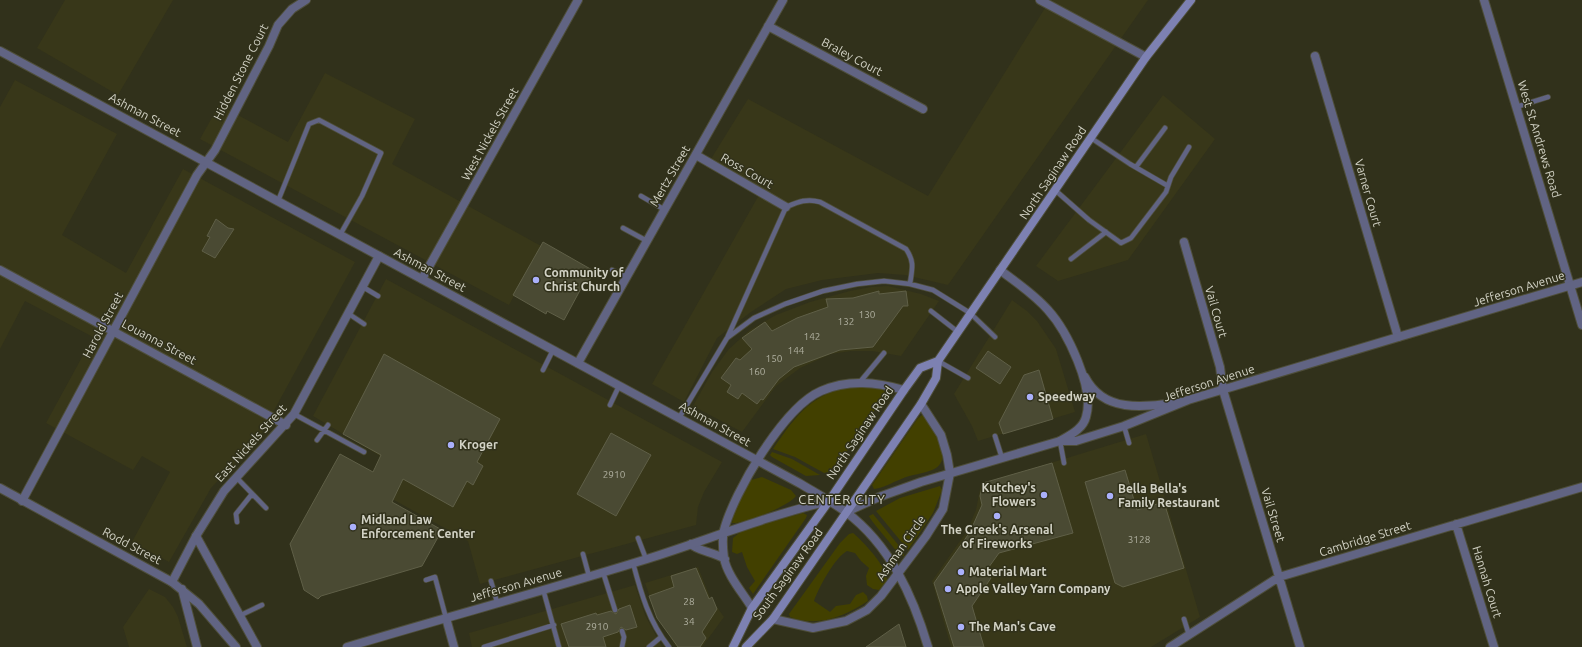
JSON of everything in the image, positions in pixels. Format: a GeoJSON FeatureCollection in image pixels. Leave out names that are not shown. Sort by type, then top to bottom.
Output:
{"type":"FeatureCollection","features":[{"type":"Feature","properties":{"kind":"main road","name":"North Saginaw Road"},"geometry":{"type":"LineString","coordinates":[[846,512],[921,404],[936,378],[938,361],[970,313],[1146,57],[1191,0]]}},
{"type":"Feature","properties":{"kind":"main road","name":"North Saginaw Road"},"geometry":{"type":"LineString","coordinates":[[733,647],[752,608],[829,501],[904,390],[920,368],[938,361]]}},
{"type":"Feature","properties":{"kind":"main road","name":"South Saginaw Road"},"geometry":{"type":"LineString","coordinates":[[746,647],[773,619],[846,512]]}},
{"type":"Feature","properties":{"kind":"street","name":"Hidden Stone Court"},"geometry":{"type":"LineString","coordinates":[[206,162],[222,136],[269,46],[278,25],[292,9],[306,0]]}},
{"type":"Feature","properties":{"kind":"street","name":"West Nickels Street"},"geometry":{"type":"LineString","coordinates":[[422,279],[578,0]]}},
{"type":"Feature","properties":{"kind":"street","name":"Mertz Street"},"geometry":{"type":"LineString","coordinates":[[578,363],[783,0]]}},
{"type":"Feature","properties":{"kind":"street"},"geometry":{"type":"LineString","coordinates":[[1040,0],[1146,57]]}},
{"type":"Feature","properties":{"kind":"street","name":"West St Andrews Road"},"geometry":{"type":"LineString","coordinates":[[1484,0],[1582,325]]}},
{"type":"Feature","properties":{"kind":"street","name":"Braley Court"},"geometry":{"type":"LineString","coordinates":[[768,26],[923,109]]}},
{"type":"Feature","properties":{"kind":"street","name":"Ashman Street"},"geometry":{"type":"LineString","coordinates":[[0,51],[578,363],[829,501],[846,512],[882,547],[899,573],[914,603],[928,647]]}},
{"type":"Feature","properties":{"kind":"street","name":"Varner Court"},"geometry":{"type":"LineString","coordinates":[[1315,56],[1398,337]]}},
{"type":"Feature","properties":{"kind":"street","name":"Ross Court"},"geometry":{"type":"LineString","coordinates":[[696,155],[786,207]]}},
{"type":"Feature","properties":{"kind":"street","name":"Harold Street"},"geometry":{"type":"LineString","coordinates":[[22,500],[197,175],[206,162]]}},
{"type":"Feature","properties":{"kind":"street","name":"Vail Court"},"geometry":{"type":"LineString","coordinates":[[1184,242],[1220,367],[1223,390]]}},
{"type":"Feature","properties":{"kind":"street","name":"East Nickels Street"},"geometry":{"type":"LineString","coordinates":[[172,582],[214,504],[224,491],[286,425],[294,414],[379,256]]}},
{"type":"Feature","properties":{"kind":"street","name":"Louanna Street"},"geometry":{"type":"LineString","coordinates":[[0,270],[286,425]]}},
{"type":"Feature","properties":{"kind":"street"},"geometry":{"type":"LineString","coordinates":[[1000,270],[1034,296],[1052,315],[1066,334],[1080,367],[1095,392],[1112,403],[1142,406],[1188,400]]}},
{"type":"Feature","properties":{"kind":"street","name":"Jefferson Avenue"},"geometry":{"type":"LineString","coordinates":[[846,512],[898,490],[950,473],[1060,441],[1076,441],[1124,426],[1188,400],[1582,282]]}},
{"type":"Feature","properties":{"kind":"street"},"geometry":{"type":"LineString","coordinates":[[1060,441],[1080,427],[1087,415],[1087,395],[1080,367]]}},
{"type":"Feature","properties":{"kind":"street"},"geometry":{"type":"LineString","coordinates":[[752,608],[732,576],[725,559],[723,532],[739,489],[783,423],[803,401],[820,391],[837,384],[860,382],[884,384],[904,390]]}},
{"type":"Feature","properties":{"kind":"street","name":"Vail Street"},"geometry":{"type":"LineString","coordinates":[[1223,390],[1300,647]]}},
{"type":"Feature","properties":{"kind":"street","name":"Ashman Circle"},"geometry":{"type":"LineString","coordinates":[[773,619],[813,628],[846,621],[867,610],[877,601],[926,536],[942,509],[950,473],[947,454],[941,435],[921,404]]}},
{"type":"Feature","properties":{"kind":"street","name":"Cambridge Street"},"geometry":{"type":"LineString","coordinates":[[1170,647],[1279,577],[1582,487]]}},
{"type":"Feature","properties":{"kind":"street","name":"Rodd Street"},"geometry":{"type":"LineString","coordinates":[[0,488],[172,582],[182,589],[218,624],[236,647]]}},
{"type":"Feature","properties":{"kind":"street","name":"Jefferson Avenue"},"geometry":{"type":"LineString","coordinates":[[347,647],[633,563],[723,532],[804,507],[829,501]]}},
{"type":"Feature","properties":{"kind":"street","name":"Hannah Court"},"geometry":{"type":"LineString","coordinates":[[1456,524],[1494,647]]}},
{"type":"Feature","properties":{"kind":"street"},"geometry":{"type":"LineString","coordinates":[[196,536],[257,647]]}},
{"type":"Feature","properties":{"kind":"street"},"geometry":{"type":"LineString","coordinates":[[691,544],[695,549],[709,551],[725,559]]}},
{"type":"Feature","properties":{"kind":"street"},"geometry":{"type":"LineString","coordinates":[[182,589],[197,647]]}},
{"type":"Feature","properties":{"kind":"street"},"geometry":{"type":"LineString","coordinates":[[446,618],[454,647]]}},
{"type":"Feature","properties":{"kind":"lane"},"geometry":{"type":"LineString","coordinates":[[1516,107],[1548,97]]}},
{"type":"Feature","properties":{"kind":"lane"},"geometry":{"type":"LineString","coordinates":[[278,201],[309,124],[319,120],[381,153],[362,196],[340,235]]}},
{"type":"Feature","properties":{"kind":"lane"},"geometry":{"type":"LineString","coordinates":[[1136,167],[1165,128]]}},
{"type":"Feature","properties":{"kind":"lane"},"geometry":{"type":"LineString","coordinates":[[1091,138],[1168,186]]}},
{"type":"Feature","properties":{"kind":"lane"},"geometry":{"type":"LineString","coordinates":[[1055,190],[1089,220],[1122,243],[1131,238],[1166,192],[1171,177],[1189,147]]}},
{"type":"Feature","properties":{"kind":"lane"},"geometry":{"type":"LineString","coordinates":[[641,196],[665,210]]}},
{"type":"Feature","properties":{"kind":"lane"},"geometry":{"type":"LineString","coordinates":[[679,418],[728,338],[786,207],[810,199],[820,202],[906,249],[912,257],[913,265],[910,284]]}},
{"type":"Feature","properties":{"kind":"lane"},"geometry":{"type":"LineString","coordinates":[[623,228],[647,241]]}},
{"type":"Feature","properties":{"kind":"lane"},"geometry":{"type":"LineString","coordinates":[[1071,259],[1106,232]]}},
{"type":"Feature","properties":{"kind":"lane"},"geometry":{"type":"LineString","coordinates":[[612,270],[626,277]]}},
{"type":"Feature","properties":{"kind":"lane"},"geometry":{"type":"LineString","coordinates":[[728,338],[754,318],[785,304],[823,292],[857,284],[884,281],[910,284],[933,290],[970,313],[990,330],[995,337]]}},
{"type":"Feature","properties":{"kind":"lane"},"geometry":{"type":"LineString","coordinates":[[363,287],[378,296]]}},
{"type":"Feature","properties":{"kind":"lane"},"geometry":{"type":"LineString","coordinates":[[931,311],[958,332]]}},
{"type":"Feature","properties":{"kind":"lane"},"geometry":{"type":"LineString","coordinates":[[349,314],[364,324]]}},
{"type":"Feature","properties":{"kind":"lane"},"geometry":{"type":"LineString","coordinates":[[543,370],[553,350]]}},
{"type":"Feature","properties":{"kind":"lane"},"geometry":{"type":"LineString","coordinates":[[860,382],[884,353]]}},
{"type":"Feature","properties":{"kind":"lane"},"geometry":{"type":"LineString","coordinates":[[938,361],[968,378]]}},
{"type":"Feature","properties":{"kind":"lane"},"geometry":{"type":"LineString","coordinates":[[610,405],[619,386]]}},
{"type":"Feature","properties":{"kind":"lane"},"geometry":{"type":"LineString","coordinates":[[294,414],[364,452]]}},
{"type":"Feature","properties":{"kind":"lane"},"geometry":{"type":"LineString","coordinates":[[317,440],[328,425]]}},
{"type":"Feature","properties":{"kind":"lane"},"geometry":{"type":"LineString","coordinates":[[1124,426],[1129,443]]}},
{"type":"Feature","properties":{"kind":"lane"},"geometry":{"type":"LineString","coordinates":[[994,436],[1002,458]]}},
{"type":"Feature","properties":{"kind":"lane"},"geometry":{"type":"LineString","coordinates":[[1060,441],[1064,463]]}},
{"type":"Feature","properties":{"kind":"lane"},"geometry":{"type":"LineString","coordinates":[[237,478],[266,508]]}},
{"type":"Feature","properties":{"kind":"lane"},"geometry":{"type":"LineString","coordinates":[[237,522],[236,514],[252,494]]}},
{"type":"Feature","properties":{"kind":"lane"},"geometry":{"type":"LineString","coordinates":[[638,538],[646,559]]}},
{"type":"Feature","properties":{"kind":"lane"},"geometry":{"type":"LineString","coordinates":[[583,554],[589,576]]}},
{"type":"Feature","properties":{"kind":"lane"},"geometry":{"type":"LineString","coordinates":[[633,563],[644,601],[660,636],[669,647]]}},
{"type":"Feature","properties":{"kind":"lane"},"geometry":{"type":"LineString","coordinates":[[602,572],[615,610]]}},
{"type":"Feature","properties":{"kind":"lane"},"geometry":{"type":"LineString","coordinates":[[426,580],[435,577],[446,618]]}},
{"type":"Feature","properties":{"kind":"lane"},"geometry":{"type":"LineString","coordinates":[[491,581],[497,602]]}},
{"type":"Feature","properties":{"kind":"lane"},"geometry":{"type":"LineString","coordinates":[[543,589],[559,647]]}},
{"type":"Feature","properties":{"kind":"lane"},"geometry":{"type":"LineString","coordinates":[[239,616],[262,605]]}},
{"type":"Feature","properties":{"kind":"lane"},"geometry":{"type":"LineString","coordinates":[[1184,619],[1189,635]]}},
{"type":"Feature","properties":{"kind":"lane"},"geometry":{"type":"LineString","coordinates":[[484,647],[554,625]]}},
{"type":"Feature","properties":{"kind":"lane"},"geometry":{"type":"LineString","coordinates":[[622,631],[624,637],[622,647]]}},
{"type":"Feature","properties":{"kind":"lane"},"geometry":{"type":"LineString","coordinates":[[649,647],[660,636]]}},
{"type":"Feature","properties":{"kind":"shaded area"},"geometry":{"type":"Polygon","coordinates":[[[65,0],[173,0],[118,95],[37,48],[65,0]]]}},
{"type":"Feature","properties":{"kind":"shaded area"},"geometry":{"type":"Polygon","coordinates":[[[1050,0],[1148,0],[948,285],[905,275],[878,273],[822,280],[786,289],[751,312],[717,338],[684,402],[652,384],[759,195],[706,167],[748,99],[928,196],[1050,0]]]}},
{"type":"Feature","properties":{"kind":"shaded area"},"geometry":{"type":"Polygon","coordinates":[[[325,73],[415,119],[392,164],[541,246],[509,305],[200,139],[219,105],[288,142],[325,73]]]}},
{"type":"Feature","properties":{"kind":"shaded area"},"geometry":{"type":"Polygon","coordinates":[[[15,80],[117,134],[62,235],[126,273],[183,169],[355,262],[259,438],[211,488],[169,562],[132,542],[170,472],[142,456],[133,470],[46,423],[93,337],[25,301],[0,349],[0,107],[15,80]]]}},
{"type":"Feature","properties":{"kind":"shaded area"},"geometry":{"type":"Polygon","coordinates":[[[1163,95],[1215,139],[1128,260],[1058,281],[1036,266],[1163,95]]]}},
{"type":"Feature","properties":{"kind":"shaded area"},"geometry":{"type":"Polygon","coordinates":[[[386,279],[722,462],[704,492],[698,507],[696,525],[480,584],[468,541],[367,485],[380,456],[313,416],[386,279]]]}},
{"type":"Feature","properties":{"kind":"shaded area"},"geometry":{"type":"Polygon","coordinates":[[[888,286],[921,294],[939,301],[901,356],[872,351],[851,351],[831,354],[800,368],[776,386],[742,432],[693,406],[712,372],[729,349],[750,330],[776,315],[810,302],[850,291],[871,287],[888,286]]]}},
{"type":"Feature","properties":{"kind":"shaded area"},"geometry":{"type":"Polygon","coordinates":[[[1012,300],[1027,311],[1037,321],[1056,349],[1075,412],[978,441],[972,426],[954,394],[1012,300]]]}},
{"type":"Feature","properties":{"kind":"shaded area"},"geometry":{"type":"Polygon","coordinates":[[[858,386],[882,389],[885,392],[885,395],[843,457],[828,472],[824,473],[795,457],[773,449],[790,425],[808,406],[829,393],[858,386]]]}},
{"type":"Feature","properties":{"kind":"shaded area"},"geometry":{"type":"Polygon","coordinates":[[[922,415],[925,417],[940,442],[943,457],[941,463],[933,470],[906,477],[874,489],[872,485],[918,418],[922,415]]]}},
{"type":"Feature","properties":{"kind":"shaded area"},"geometry":{"type":"Polygon","coordinates":[[[1146,434],[1200,617],[1151,647],[951,647],[932,581],[967,531],[976,510],[981,484],[1146,434]]]}},
{"type":"Feature","properties":{"kind":"shaded area"},"geometry":{"type":"Polygon","coordinates":[[[772,452],[792,459],[820,475],[806,476],[772,457],[770,455],[772,452]]]}},
{"type":"Feature","properties":{"kind":"shaded area"},"geometry":{"type":"Polygon","coordinates":[[[762,477],[791,490],[796,496],[785,505],[766,514],[746,521],[732,523],[734,512],[751,480],[762,477]]]}},
{"type":"Feature","properties":{"kind":"shaded area"},"geometry":{"type":"Polygon","coordinates":[[[940,486],[942,490],[933,513],[908,550],[876,511],[900,498],[940,486]]]}},
{"type":"Feature","properties":{"kind":"shaded area"},"geometry":{"type":"Polygon","coordinates":[[[803,513],[807,515],[806,518],[753,594],[749,588],[755,581],[747,567],[742,552],[737,554],[732,552],[733,538],[743,530],[803,513]]]}},
{"type":"Feature","properties":{"kind":"shaded area"},"geometry":{"type":"Polygon","coordinates":[[[873,514],[904,552],[904,556],[900,556],[873,523],[869,516],[873,514]]]}},
{"type":"Feature","properties":{"kind":"shaded area"},"geometry":{"type":"Polygon","coordinates":[[[853,533],[879,562],[887,580],[879,590],[873,589],[867,585],[866,576],[869,568],[855,553],[847,551],[842,554],[832,566],[814,601],[830,612],[836,606],[850,604],[856,595],[863,592],[867,596],[868,601],[841,616],[831,619],[811,621],[790,617],[789,614],[840,543],[849,534],[853,533]]]}},
{"type":"Feature","properties":{"kind":"shaded area"},"geometry":{"type":"Polygon","coordinates":[[[698,567],[710,597],[724,617],[702,647],[676,647],[655,612],[645,583],[698,567]]]}},
{"type":"Feature","properties":{"kind":"shaded area"},"geometry":{"type":"Polygon","coordinates":[[[635,585],[645,615],[662,647],[472,647],[469,633],[635,585]]]}},
{"type":"Feature","properties":{"kind":"shaded area"},"geometry":{"type":"Polygon","coordinates":[[[149,589],[165,597],[173,607],[178,617],[187,647],[129,647],[123,627],[149,589]]]}},
{"type":"Feature","properties":{"kind":"building"},"geometry":{"type":"Polygon","coordinates":[[[216,219],[228,228],[234,229],[215,258],[202,251],[210,237],[207,236],[216,219]]]}},
{"type":"Feature","properties":{"kind":"building","name":"Community of Christ Church"},"geometry":{"type":"Polygon","coordinates":[[[543,242],[594,271],[588,283],[585,281],[564,320],[547,311],[546,314],[513,295],[543,242]]]}},
{"type":"Feature","properties":{"kind":"building"},"geometry":{"type":"Polygon","coordinates":[[[879,291],[879,294],[906,291],[908,306],[903,306],[873,347],[840,350],[794,367],[779,379],[763,400],[761,399],[757,404],[742,393],[738,399],[727,392],[731,385],[721,378],[736,358],[740,360],[752,349],[742,338],[765,322],[772,331],[797,318],[828,307],[826,299],[853,298],[879,291]]]}},
{"type":"Feature","properties":{"kind":"building","name":"Speedway"},"geometry":{"type":"Polygon","coordinates":[[[988,351],[1011,367],[1000,384],[976,368],[988,351]]]}},
{"type":"Feature","properties":{"kind":"building"},"geometry":{"type":"Polygon","coordinates":[[[384,354],[500,419],[477,462],[483,466],[473,485],[467,481],[453,507],[403,479],[392,502],[442,530],[422,566],[321,596],[318,599],[304,590],[290,544],[340,454],[373,472],[381,455],[343,434],[384,354]]]}},
{"type":"Feature","properties":{"kind":"building","name":"Speedway"},"geometry":{"type":"Polygon","coordinates":[[[1039,370],[1053,419],[1003,434],[999,423],[1024,375],[1039,370]]]}},
{"type":"Feature","properties":{"kind":"building"},"geometry":{"type":"Polygon","coordinates":[[[611,433],[651,455],[616,516],[577,494],[611,433]]]}},
{"type":"Feature","properties":{"kind":"building"},"geometry":{"type":"Polygon","coordinates":[[[1052,463],[1073,533],[999,553],[986,571],[991,578],[972,606],[984,647],[954,647],[934,583],[970,532],[982,505],[980,496],[983,483],[1052,463]]]}},
{"type":"Feature","properties":{"kind":"building"},"geometry":{"type":"Polygon","coordinates":[[[1125,470],[1137,510],[1164,502],[1184,568],[1123,587],[1115,583],[1085,482],[1125,470]]]}},
{"type":"Feature","properties":{"kind":"building"},"geometry":{"type":"Polygon","coordinates":[[[696,568],[709,599],[712,597],[717,609],[702,632],[706,638],[700,647],[678,647],[657,618],[649,596],[674,587],[671,576],[696,568]]]}},
{"type":"Feature","properties":{"kind":"building"},"geometry":{"type":"Polygon","coordinates":[[[630,605],[637,627],[626,630],[621,627],[618,632],[603,637],[606,647],[569,647],[561,624],[596,613],[597,615],[611,611],[616,614],[619,609],[630,605]]]}},
{"type":"Feature","properties":{"kind":"building"},"geometry":{"type":"Polygon","coordinates":[[[899,624],[906,647],[866,647],[899,624]]]}},
{"type":"Feature","properties":{"kind":"place","name":"Community of Christ Church"},"geometry":{"type":"Point","coordinates":[536,280]}},
{"type":"Feature","properties":{"kind":"place","name":"Speedway"},"geometry":{"type":"Point","coordinates":[1030,397]}},
{"type":"Feature","properties":{"kind":"place","name":"Kroger"},"geometry":{"type":"Point","coordinates":[451,445]}},
{"type":"Feature","properties":{"kind":"place","name":"Kutchey's Flowers"},"geometry":{"type":"Point","coordinates":[1044,495]}},
{"type":"Feature","properties":{"kind":"place","name":"Bella Bella's Family Restaurant"},"geometry":{"type":"Point","coordinates":[1110,496]}},
{"type":"Feature","properties":{"kind":"place","name":"The Greek's Arsenal of Fireworks"},"geometry":{"type":"Point","coordinates":[997,516]}},
{"type":"Feature","properties":{"kind":"place","name":"Midland Law Enforcement Center"},"geometry":{"type":"Point","coordinates":[353,527]}},
{"type":"Feature","properties":{"kind":"place","name":"Material Mart"},"geometry":{"type":"Point","coordinates":[961,572]}},
{"type":"Feature","properties":{"kind":"place","name":"Apple Valley Yarn Company"},"geometry":{"type":"Point","coordinates":[948,589]}},
{"type":"Feature","properties":{"kind":"place","name":"The Man's Cave"},"geometry":{"type":"Point","coordinates":[961,627]}},
{"type":"Feature","properties":{"kind":"district","name":"CENTER CITY"},"geometry":{"type":"Point","coordinates":[842,499]}}]}
